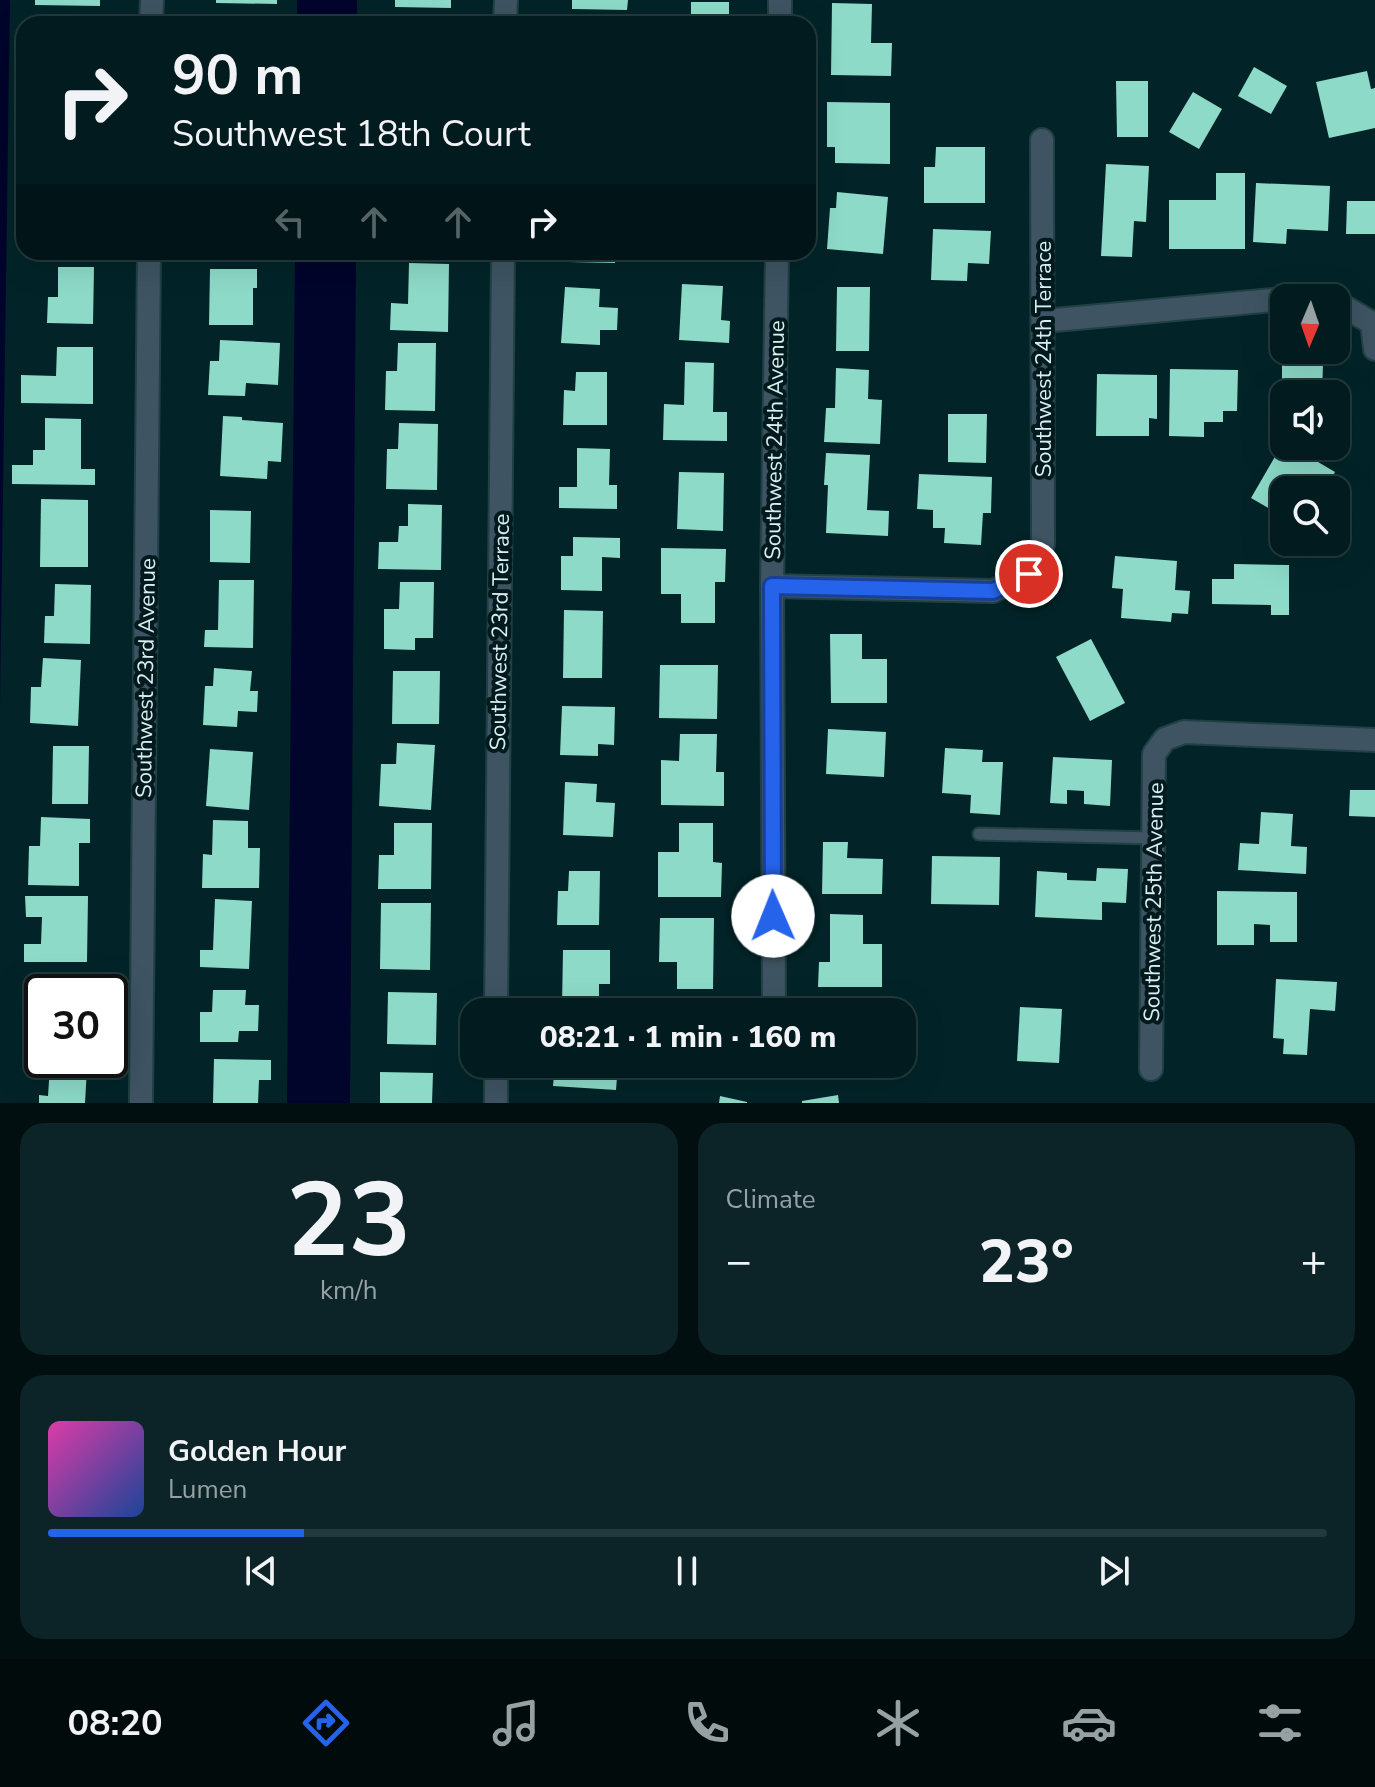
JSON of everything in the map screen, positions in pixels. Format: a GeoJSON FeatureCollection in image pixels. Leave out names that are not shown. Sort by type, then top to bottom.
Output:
{"type":"FeatureCollection","features":[{"type":"Feature","properties":{"kind":"street","name":"Southwest 24th Terrace"},"geometry":{"type":"LineString","coordinates":[[772,586],[993,591],[1029,574],[1043,544],[1042,140]]}},
{"type":"Feature","properties":{"kind":"street","name":"Southwest 23rd Avenue"},"geometry":{"type":"LineString","coordinates":[[141,1103],[149,260]]}},
{"type":"Feature","properties":{"kind":"street","name":"Southwest 23rd Terrace"},"geometry":{"type":"LineString","coordinates":[[496,998],[503,260]]}},
{"type":"Feature","properties":{"kind":"street","name":"Southwest 24th Avenue"},"geometry":{"type":"LineString","coordinates":[[774,998],[772,586],[777,260]]}},
{"type":"Feature","properties":{"kind":"street"},"geometry":{"type":"LineString","coordinates":[[1044,321],[1270,300]]}},
{"type":"Feature","properties":{"kind":"street"},"geometry":{"type":"LineString","coordinates":[[1350,310],[1372,323],[1375,349]]}},
{"type":"Feature","properties":{"kind":"street","name":"Southwest 25th Avenue"},"geometry":{"type":"LineString","coordinates":[[1151,1069],[1154,754],[1165,739],[1184,732],[1375,740]]}},
{"type":"Feature","properties":{"kind":"street"},"geometry":{"type":"LineString","coordinates":[[496,1078],[496,1103]]}},
{"type":"Feature","properties":{"kind":"lane"},"geometry":{"type":"LineString","coordinates":[[979,834],[1153,838]]}},
{"type":"Feature","properties":{"kind":"water"},"geometry":{"type":"Polygon","coordinates":[[[0,0],[10,0],[0,704],[0,0]]]}},
{"type":"Feature","properties":{"kind":"water"},"geometry":{"type":"Polygon","coordinates":[[[297,0],[357,0],[357,16],[297,16],[297,0]]]}},
{"type":"Feature","properties":{"kind":"water"},"geometry":{"type":"Polygon","coordinates":[[[295,260],[356,260],[350,1103],[287,1103],[295,260]]]}},
{"type":"Feature","properties":{"kind":"building"},"geometry":{"type":"Polygon","coordinates":[[[35,0],[100,0],[100,6],[35,5],[35,0]]]}},
{"type":"Feature","properties":{"kind":"building"},"geometry":{"type":"Polygon","coordinates":[[[216,0],[277,0],[277,4],[216,3],[216,0]]]}},
{"type":"Feature","properties":{"kind":"building"},"geometry":{"type":"Polygon","coordinates":[[[395,0],[451,0],[451,8],[395,7],[395,0]]]}},
{"type":"Feature","properties":{"kind":"building"},"geometry":{"type":"Polygon","coordinates":[[[572,0],[628,0],[627,10],[572,9],[572,0]]]}},
{"type":"Feature","properties":{"kind":"building"},"geometry":{"type":"Polygon","coordinates":[[[691,2],[729,2],[729,16],[691,16],[691,2]]]}},
{"type":"Feature","properties":{"kind":"building"},"geometry":{"type":"Polygon","coordinates":[[[832,3],[872,4],[871,43],[892,43],[891,76],[831,75],[832,3]]]}},
{"type":"Feature","properties":{"kind":"building"},"geometry":{"type":"Polygon","coordinates":[[[1254,67],[1287,86],[1271,114],[1238,96],[1254,67]]]}},
{"type":"Feature","properties":{"kind":"building"},"geometry":{"type":"Polygon","coordinates":[[[1367,71],[1371,89],[1375,88],[1375,128],[1329,138],[1316,82],[1367,71]]]}},
{"type":"Feature","properties":{"kind":"building"},"geometry":{"type":"Polygon","coordinates":[[[1116,81],[1148,81],[1148,137],[1117,137],[1116,81]]]}},
{"type":"Feature","properties":{"kind":"building"},"geometry":{"type":"Polygon","coordinates":[[[1193,92],[1222,109],[1199,149],[1169,132],[1193,92]]]}},
{"type":"Feature","properties":{"kind":"building"},"geometry":{"type":"Polygon","coordinates":[[[827,102],[890,103],[890,164],[835,163],[835,147],[827,147],[827,102]]]}},
{"type":"Feature","properties":{"kind":"building"},"geometry":{"type":"Polygon","coordinates":[[[936,147],[985,147],[985,203],[924,203],[924,167],[935,167],[936,147]]]}},
{"type":"Feature","properties":{"kind":"building"},"geometry":{"type":"Polygon","coordinates":[[[1106,164],[1149,166],[1146,222],[1134,221],[1132,257],[1101,256],[1106,164]]]}},
{"type":"Feature","properties":{"kind":"building"},"geometry":{"type":"Polygon","coordinates":[[[1216,173],[1245,173],[1245,249],[1169,249],[1169,200],[1216,200],[1216,173]]]}},
{"type":"Feature","properties":{"kind":"building"},"geometry":{"type":"Polygon","coordinates":[[[1256,183],[1330,186],[1328,231],[1287,229],[1286,244],[1253,242],[1256,183]]]}},
{"type":"Feature","properties":{"kind":"building"},"geometry":{"type":"Polygon","coordinates":[[[837,192],[888,197],[883,254],[827,249],[830,208],[836,208],[837,192]]]}},
{"type":"Feature","properties":{"kind":"building"},"geometry":{"type":"Polygon","coordinates":[[[1347,201],[1375,201],[1375,234],[1346,234],[1347,201]]]}},
{"type":"Feature","properties":{"kind":"building"},"geometry":{"type":"Polygon","coordinates":[[[933,229],[991,231],[989,264],[968,263],[967,281],[931,280],[933,229]]]}},
{"type":"Feature","properties":{"kind":"building"},"geometry":{"type":"Polygon","coordinates":[[[568,260],[615,260],[615,263],[568,260]]]}},
{"type":"Feature","properties":{"kind":"building"},"geometry":{"type":"Polygon","coordinates":[[[409,263],[449,264],[448,332],[390,330],[391,303],[408,304],[409,263]]]}},
{"type":"Feature","properties":{"kind":"building"},"geometry":{"type":"Polygon","coordinates":[[[58,267],[94,267],[93,324],[47,323],[48,297],[58,297],[58,267]]]}},
{"type":"Feature","properties":{"kind":"building"},"geometry":{"type":"Polygon","coordinates":[[[210,269],[257,269],[257,288],[253,288],[253,325],[209,325],[210,269]]]}},
{"type":"Feature","properties":{"kind":"building"},"geometry":{"type":"Polygon","coordinates":[[[682,284],[723,286],[721,320],[730,321],[729,343],[679,340],[682,284]]]}},
{"type":"Feature","properties":{"kind":"building"},"geometry":{"type":"Polygon","coordinates":[[[565,287],[600,289],[599,307],[618,308],[617,330],[600,330],[600,345],[561,343],[565,287]]]}},
{"type":"Feature","properties":{"kind":"building"},"geometry":{"type":"Polygon","coordinates":[[[837,287],[870,287],[869,351],[836,351],[837,287]]]}},
{"type":"Feature","properties":{"kind":"building"},"geometry":{"type":"Polygon","coordinates":[[[220,340],[280,343],[278,385],[246,383],[245,396],[208,395],[210,361],[219,361],[220,340]]]}},
{"type":"Feature","properties":{"kind":"building"},"geometry":{"type":"Polygon","coordinates":[[[398,343],[436,343],[435,411],[385,410],[386,371],[397,371],[398,343]]]}},
{"type":"Feature","properties":{"kind":"building"},"geometry":{"type":"Polygon","coordinates":[[[57,347],[93,347],[93,404],[21,403],[21,375],[56,376],[57,347]]]}},
{"type":"Feature","properties":{"kind":"building"},"geometry":{"type":"Polygon","coordinates":[[[685,362],[714,363],[713,412],[727,412],[727,441],[663,440],[664,404],[684,405],[685,362]]]}},
{"type":"Feature","properties":{"kind":"building"},"geometry":{"type":"Polygon","coordinates":[[[1282,364],[1323,364],[1322,380],[1282,380],[1282,364]]]}},
{"type":"Feature","properties":{"kind":"building"},"geometry":{"type":"Polygon","coordinates":[[[836,368],[869,370],[868,399],[882,400],[880,444],[824,442],[826,408],[835,408],[836,368]]]}},
{"type":"Feature","properties":{"kind":"building"},"geometry":{"type":"Polygon","coordinates":[[[1170,369],[1238,370],[1237,411],[1223,411],[1223,422],[1204,422],[1204,437],[1169,436],[1170,369]]]}},
{"type":"Feature","properties":{"kind":"building"},"geometry":{"type":"Polygon","coordinates":[[[576,372],[607,372],[607,425],[563,425],[564,390],[575,391],[576,372]]]}},
{"type":"Feature","properties":{"kind":"building"},"geometry":{"type":"Polygon","coordinates":[[[1097,374],[1157,375],[1157,419],[1149,418],[1149,436],[1096,436],[1097,374]]]}},
{"type":"Feature","properties":{"kind":"building"},"geometry":{"type":"Polygon","coordinates":[[[948,414],[987,414],[986,463],[948,462],[948,414]]]}},
{"type":"Feature","properties":{"kind":"building"},"geometry":{"type":"Polygon","coordinates":[[[223,416],[283,423],[281,462],[268,461],[267,479],[220,476],[223,416]]]}},
{"type":"Feature","properties":{"kind":"building"},"geometry":{"type":"Polygon","coordinates":[[[45,418],[81,419],[81,469],[95,469],[95,485],[12,484],[12,465],[33,465],[33,450],[45,450],[45,418]]]}},
{"type":"Feature","properties":{"kind":"building"},"geometry":{"type":"Polygon","coordinates":[[[399,423],[438,424],[437,490],[386,489],[387,449],[398,449],[399,423]]]}},
{"type":"Feature","properties":{"kind":"building"},"geometry":{"type":"Polygon","coordinates":[[[577,448],[610,449],[609,485],[617,485],[617,509],[559,508],[559,487],[577,487],[577,448]]]}},
{"type":"Feature","properties":{"kind":"building"},"geometry":{"type":"Polygon","coordinates":[[[826,453],[870,455],[867,510],[889,511],[888,536],[826,533],[826,453]]]}},
{"type":"Feature","properties":{"kind":"building"},"geometry":{"type":"Polygon","coordinates":[[[1273,460],[1315,460],[1335,472],[1333,476],[1270,476],[1270,509],[1251,498],[1273,460]]]}},
{"type":"Feature","properties":{"kind":"building"},"geometry":{"type":"Polygon","coordinates":[[[679,472],[724,473],[723,531],[677,529],[679,472]]]}},
{"type":"Feature","properties":{"kind":"building"},"geometry":{"type":"Polygon","coordinates":[[[919,474],[992,477],[991,513],[983,513],[981,545],[944,543],[945,528],[933,528],[933,510],[917,509],[919,474]]]}},
{"type":"Feature","properties":{"kind":"building"},"geometry":{"type":"Polygon","coordinates":[[[41,499],[88,500],[88,567],[40,567],[41,499]]]}},
{"type":"Feature","properties":{"kind":"building"},"geometry":{"type":"Polygon","coordinates":[[[408,504],[442,505],[441,570],[378,569],[379,542],[398,542],[399,526],[408,526],[408,504]]]}},
{"type":"Feature","properties":{"kind":"building"},"geometry":{"type":"Polygon","coordinates":[[[210,510],[251,511],[250,563],[210,562],[210,510]]]}},
{"type":"Feature","properties":{"kind":"building"},"geometry":{"type":"Polygon","coordinates":[[[573,537],[620,538],[620,558],[602,557],[602,591],[561,590],[561,556],[573,556],[573,537]]]}},
{"type":"Feature","properties":{"kind":"building"},"geometry":{"type":"Polygon","coordinates":[[[661,548],[726,549],[725,582],[715,582],[715,623],[681,623],[681,594],[661,594],[661,548]]]}},
{"type":"Feature","properties":{"kind":"building"},"geometry":{"type":"Polygon","coordinates":[[[1115,556],[1177,561],[1175,590],[1190,591],[1188,614],[1172,613],[1171,622],[1121,618],[1123,589],[1112,588],[1115,556]]]}},
{"type":"Feature","properties":{"kind":"building"},"geometry":{"type":"Polygon","coordinates":[[[1234,564],[1289,565],[1289,615],[1271,615],[1271,605],[1212,604],[1212,579],[1234,579],[1234,564]]]}},
{"type":"Feature","properties":{"kind":"building"},"geometry":{"type":"Polygon","coordinates":[[[219,580],[254,580],[253,648],[204,647],[205,630],[218,630],[219,580]]]}},
{"type":"Feature","properties":{"kind":"building"},"geometry":{"type":"Polygon","coordinates":[[[400,582],[434,582],[433,638],[415,638],[415,650],[384,649],[384,609],[399,609],[400,582]]]}},
{"type":"Feature","properties":{"kind":"building"},"geometry":{"type":"Polygon","coordinates":[[[55,584],[91,585],[90,644],[44,643],[45,616],[54,616],[55,584]]]}},
{"type":"Feature","properties":{"kind":"building"},"geometry":{"type":"Polygon","coordinates":[[[564,610],[603,611],[602,678],[563,678],[564,610]]]}},
{"type":"Feature","properties":{"kind":"building"},"geometry":{"type":"Polygon","coordinates":[[[830,634],[862,634],[862,659],[887,659],[887,703],[831,703],[830,634]]]}},
{"type":"Feature","properties":{"kind":"building"},"geometry":{"type":"Polygon","coordinates":[[[1091,639],[1125,703],[1090,721],[1056,657],[1091,639]]]}},
{"type":"Feature","properties":{"kind":"building"},"geometry":{"type":"Polygon","coordinates":[[[43,658],[81,660],[78,726],[30,723],[31,687],[41,687],[43,658]]]}},
{"type":"Feature","properties":{"kind":"building"},"geometry":{"type":"Polygon","coordinates":[[[660,665],[718,665],[717,719],[659,718],[660,665]]]}},
{"type":"Feature","properties":{"kind":"building"},"geometry":{"type":"Polygon","coordinates":[[[214,668],[252,671],[250,691],[258,691],[257,712],[238,711],[237,727],[203,725],[205,686],[213,686],[214,668]]]}},
{"type":"Feature","properties":{"kind":"building"},"geometry":{"type":"Polygon","coordinates":[[[393,671],[440,671],[439,724],[392,724],[393,671]]]}},
{"type":"Feature","properties":{"kind":"building"},"geometry":{"type":"Polygon","coordinates":[[[562,706],[615,707],[614,745],[598,744],[598,756],[560,755],[562,706]]]}},
{"type":"Feature","properties":{"kind":"building"},"geometry":{"type":"Polygon","coordinates":[[[828,729],[886,732],[884,777],[826,774],[828,729]]]}},
{"type":"Feature","properties":{"kind":"building"},"geometry":{"type":"Polygon","coordinates":[[[680,734],[717,734],[716,772],[724,772],[724,806],[661,805],[661,760],[679,761],[680,734]]]}},
{"type":"Feature","properties":{"kind":"building"},"geometry":{"type":"Polygon","coordinates":[[[397,743],[435,745],[431,810],[379,806],[381,764],[396,764],[397,743]]]}},
{"type":"Feature","properties":{"kind":"building"},"geometry":{"type":"Polygon","coordinates":[[[53,746],[89,746],[88,804],[52,804],[53,746]]]}},
{"type":"Feature","properties":{"kind":"building"},"geometry":{"type":"Polygon","coordinates":[[[945,748],[983,750],[982,762],[1003,762],[1000,815],[970,813],[971,795],[942,793],[945,748]]]}},
{"type":"Feature","properties":{"kind":"building"},"geometry":{"type":"Polygon","coordinates":[[[210,749],[253,752],[249,810],[206,806],[210,749]]]}},
{"type":"Feature","properties":{"kind":"building"},"geometry":{"type":"Polygon","coordinates":[[[1053,757],[1112,760],[1110,806],[1084,804],[1084,791],[1067,790],[1067,804],[1050,803],[1053,757]]]}},
{"type":"Feature","properties":{"kind":"building"},"geometry":{"type":"Polygon","coordinates":[[[565,782],[597,784],[596,802],[615,803],[613,837],[563,835],[565,782]]]}},
{"type":"Feature","properties":{"kind":"building"},"geometry":{"type":"Polygon","coordinates":[[[1350,790],[1375,790],[1375,817],[1349,816],[1350,790]]]}},
{"type":"Feature","properties":{"kind":"building"},"geometry":{"type":"Polygon","coordinates":[[[1261,812],[1293,814],[1291,846],[1307,847],[1306,874],[1238,870],[1240,843],[1259,844],[1261,812]]]}},
{"type":"Feature","properties":{"kind":"building"},"geometry":{"type":"Polygon","coordinates":[[[41,817],[90,819],[90,843],[79,843],[79,886],[28,885],[29,846],[40,846],[41,817]]]}},
{"type":"Feature","properties":{"kind":"building"},"geometry":{"type":"Polygon","coordinates":[[[213,820],[248,821],[248,848],[260,848],[259,888],[202,888],[203,854],[212,855],[213,820]]]}},
{"type":"Feature","properties":{"kind":"building"},"geometry":{"type":"Polygon","coordinates":[[[394,823],[432,823],[431,889],[378,889],[379,855],[394,855],[394,823]]]}},
{"type":"Feature","properties":{"kind":"building"},"geometry":{"type":"Polygon","coordinates":[[[679,823],[713,823],[713,862],[722,863],[721,897],[658,897],[658,852],[679,852],[679,823]]]}},
{"type":"Feature","properties":{"kind":"building"},"geometry":{"type":"Polygon","coordinates":[[[823,842],[848,842],[847,858],[883,859],[882,894],[822,894],[823,842]]]}},
{"type":"Feature","properties":{"kind":"building"},"geometry":{"type":"Polygon","coordinates":[[[932,856],[1000,857],[999,905],[931,904],[932,856]]]}},
{"type":"Feature","properties":{"kind":"building"},"geometry":{"type":"Polygon","coordinates":[[[1097,868],[1128,869],[1126,903],[1102,902],[1102,920],[1035,917],[1037,871],[1067,873],[1067,880],[1096,881],[1097,868]]]}},
{"type":"Feature","properties":{"kind":"building"},"geometry":{"type":"Polygon","coordinates":[[[569,871],[600,871],[599,925],[557,925],[558,891],[568,891],[569,871]]]}},
{"type":"Feature","properties":{"kind":"building"},"geometry":{"type":"Polygon","coordinates":[[[1217,891],[1297,892],[1297,942],[1270,942],[1270,925],[1254,924],[1254,945],[1217,945],[1217,891]]]}},
{"type":"Feature","properties":{"kind":"building"},"geometry":{"type":"Polygon","coordinates":[[[25,896],[88,896],[87,962],[24,962],[24,944],[41,944],[42,917],[26,917],[25,896]]]}},
{"type":"Feature","properties":{"kind":"building"},"geometry":{"type":"Polygon","coordinates":[[[215,899],[252,901],[249,969],[200,967],[200,950],[213,950],[215,899]]]}},
{"type":"Feature","properties":{"kind":"building"},"geometry":{"type":"Polygon","coordinates":[[[381,903],[431,903],[430,970],[380,969],[381,903]]]}},
{"type":"Feature","properties":{"kind":"building"},"geometry":{"type":"Polygon","coordinates":[[[830,914],[863,915],[863,944],[882,944],[882,987],[818,987],[819,962],[830,962],[830,914]]]}},
{"type":"Feature","properties":{"kind":"building"},"geometry":{"type":"Polygon","coordinates":[[[660,918],[714,918],[713,989],[677,989],[677,962],[659,962],[660,918]]]}},
{"type":"Feature","properties":{"kind":"building"},"geometry":{"type":"Polygon","coordinates":[[[563,950],[610,950],[610,984],[599,984],[599,998],[562,998],[563,950]]]}},
{"type":"Feature","properties":{"kind":"building"},"geometry":{"type":"Polygon","coordinates":[[[1276,979],[1337,982],[1335,1011],[1310,1009],[1307,1055],[1283,1054],[1284,1039],[1273,1038],[1276,979]]]}},
{"type":"Feature","properties":{"kind":"building"},"geometry":{"type":"Polygon","coordinates":[[[213,990],[246,990],[245,1005],[259,1005],[258,1031],[239,1031],[238,1042],[200,1042],[200,1012],[212,1012],[213,990]]]}},
{"type":"Feature","properties":{"kind":"building"},"geometry":{"type":"Polygon","coordinates":[[[388,992],[437,993],[436,1045],[387,1044],[388,992]]]}},
{"type":"Feature","properties":{"kind":"building"},"geometry":{"type":"Polygon","coordinates":[[[1020,1007],[1062,1009],[1059,1063],[1017,1061],[1020,1007]]]}},
{"type":"Feature","properties":{"kind":"building"},"geometry":{"type":"Polygon","coordinates":[[[214,1059],[271,1060],[271,1080],[259,1080],[258,1103],[213,1103],[214,1059]]]}},
{"type":"Feature","properties":{"kind":"building"},"geometry":{"type":"Polygon","coordinates":[[[380,1072],[433,1073],[432,1103],[380,1103],[380,1072]]]}},
{"type":"Feature","properties":{"kind":"building"},"geometry":{"type":"Polygon","coordinates":[[[49,1078],[86,1078],[85,1103],[39,1103],[39,1095],[48,1096],[49,1078]]]}},
{"type":"Feature","properties":{"kind":"building"},"geometry":{"type":"Polygon","coordinates":[[[554,1078],[617,1078],[616,1090],[553,1086],[554,1078]]]}},
{"type":"Feature","properties":{"kind":"building"},"geometry":{"type":"Polygon","coordinates":[[[838,1095],[839,1103],[802,1103],[802,1101],[838,1095]]]}},
{"type":"Feature","properties":{"kind":"building"},"geometry":{"type":"Polygon","coordinates":[[[720,1096],[747,1102],[747,1103],[719,1103],[720,1096]]]}},
{"type":"Feature","properties":{"kind":"route"},"geometry":{"type":"LineString","coordinates":[[773,916],[772,586],[993,591],[1029,574]]}}]}
